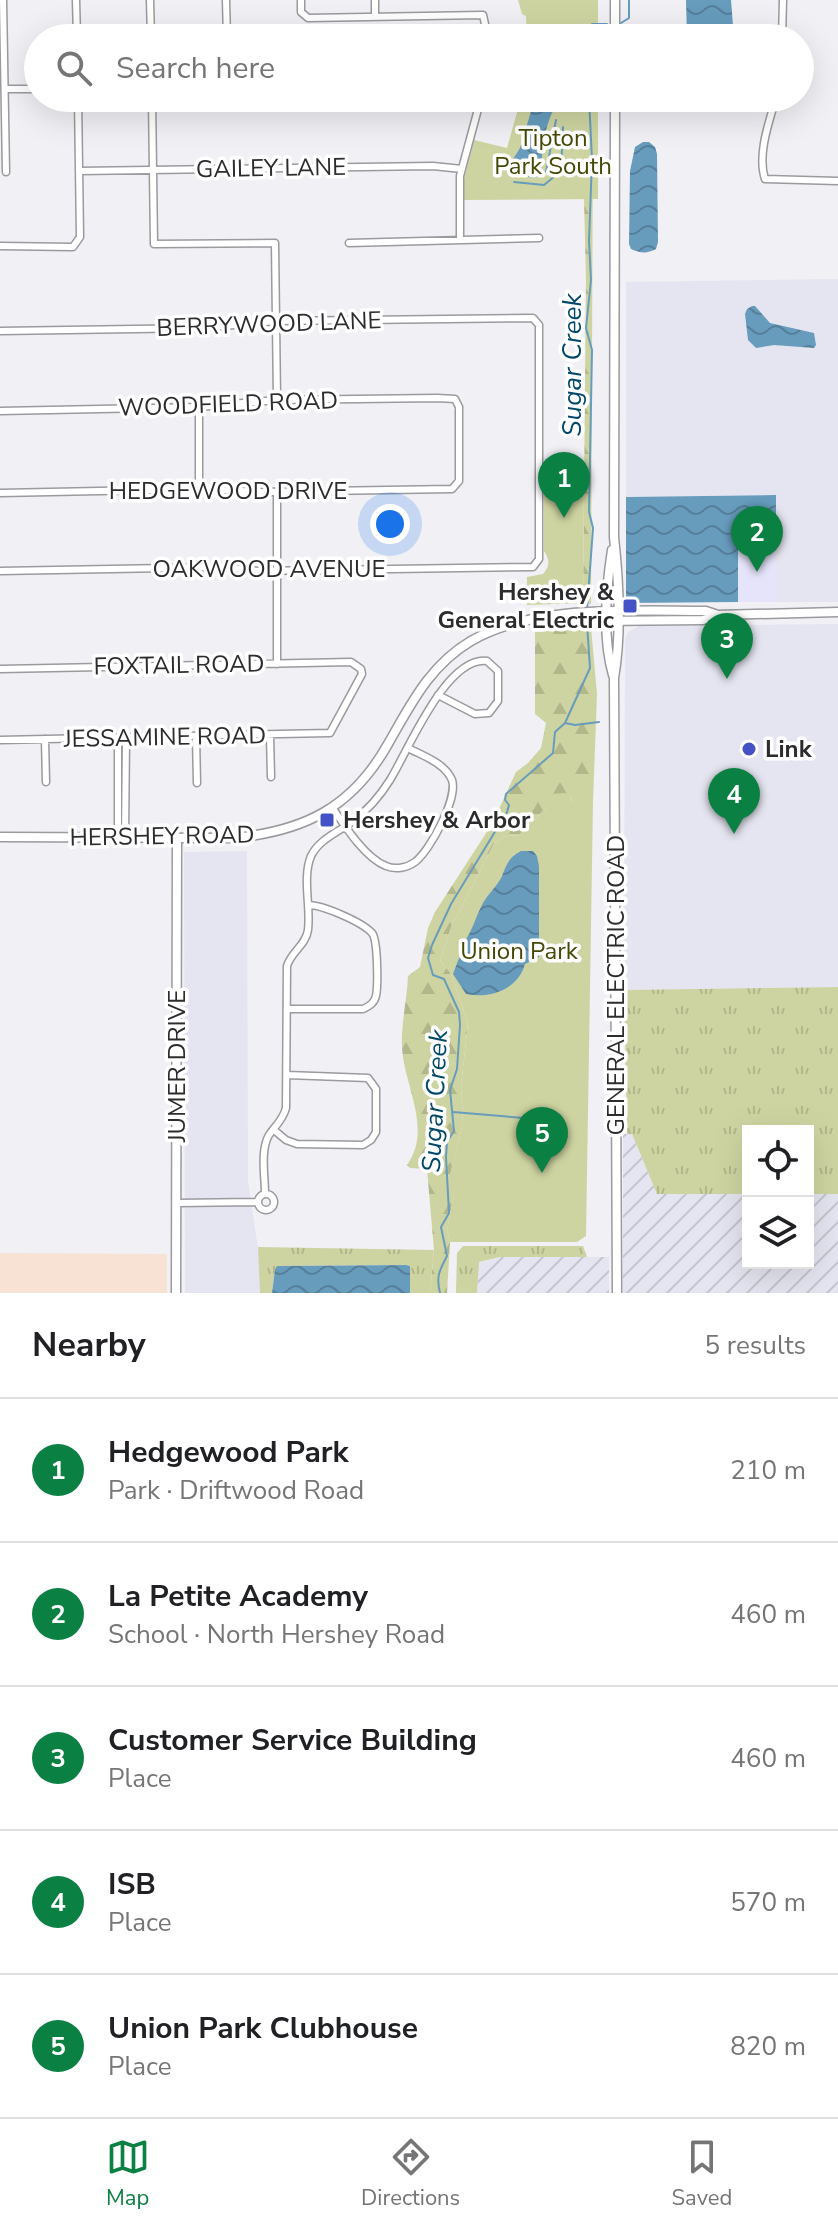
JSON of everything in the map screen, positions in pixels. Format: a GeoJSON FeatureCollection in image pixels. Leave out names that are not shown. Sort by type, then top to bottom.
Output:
{"type":"FeatureCollection","features":[{"type":"Feature","properties":{"kind":"main road"},"geometry":{"type":"LineString","coordinates":[[615,0],[615,24]]}},
{"type":"Feature","properties":{"kind":"main road","name":"GENERAL ELECTRIC ROAD"},"geometry":{"type":"LineString","coordinates":[[615,112],[614,537],[618,566],[608,656],[614,678],[617,1293]]}},
{"type":"Feature","properties":{"kind":"main road","name":"HERSHEY ROAD"},"geometry":{"type":"LineString","coordinates":[[0,837],[234,838],[270,834],[305,822],[349,796],[371,771],[420,687],[439,665],[470,642],[501,626],[569,615],[706,611],[718,615],[838,612]]}},
{"type":"Feature","properties":{"kind":"main road","name":"JUMER DRIVE"},"geometry":{"type":"LineString","coordinates":[[176,1293],[177,838]]}},
{"type":"Feature","properties":{"kind":"street"},"geometry":{"type":"LineString","coordinates":[[3,0],[6,172]]}},
{"type":"Feature","properties":{"kind":"street"},"geometry":{"type":"LineString","coordinates":[[76,0],[77,24]]}},
{"type":"Feature","properties":{"kind":"street"},"geometry":{"type":"LineString","coordinates":[[150,0],[151,24]]}},
{"type":"Feature","properties":{"kind":"street"},"geometry":{"type":"LineString","coordinates":[[226,0],[227,24]]}},
{"type":"Feature","properties":{"kind":"street"},"geometry":{"type":"LineString","coordinates":[[301,0],[301,12],[305,17],[483,15],[485,24]]}},
{"type":"Feature","properties":{"kind":"street"},"geometry":{"type":"LineString","coordinates":[[375,0],[375,17]]}},
{"type":"Feature","properties":{"kind":"street"},"geometry":{"type":"LineString","coordinates":[[782,24],[783,0]]}},
{"type":"Feature","properties":{"kind":"street"},"geometry":{"type":"LineString","coordinates":[[5,89],[24,89]]}},
{"type":"Feature","properties":{"kind":"street"},"geometry":{"type":"LineString","coordinates":[[0,246],[73,247],[77,244],[80,237],[78,112]]}},
{"type":"Feature","properties":{"kind":"street"},"geometry":{"type":"LineString","coordinates":[[152,112],[154,244],[275,243],[277,400]]}},
{"type":"Feature","properties":{"kind":"street"},"geometry":{"type":"LineString","coordinates":[[460,240],[459,185],[476,112]]}},
{"type":"Feature","properties":{"kind":"street"},"geometry":{"type":"LineString","coordinates":[[772,112],[764,142],[765,179],[838,181]]}},
{"type":"Feature","properties":{"kind":"street","name":"GAILEY LANE"},"geometry":{"type":"LineString","coordinates":[[79,171],[433,166],[462,169]]}},
{"type":"Feature","properties":{"kind":"street"},"geometry":{"type":"LineString","coordinates":[[349,243],[539,238]]}},
{"type":"Feature","properties":{"kind":"street","name":"BERRYWOOD LANE"},"geometry":{"type":"LineString","coordinates":[[0,331],[202,328],[276,321],[525,317],[537,320],[539,559],[536,564]]}},
{"type":"Feature","properties":{"kind":"street","name":"WOODFIELD ROAD"},"geometry":{"type":"LineString","coordinates":[[0,411],[199,407],[277,400],[456,400],[459,407],[459,481],[456,487]]}},
{"type":"Feature","properties":{"kind":"street"},"geometry":{"type":"LineString","coordinates":[[199,407],[199,489]]}},
{"type":"Feature","properties":{"kind":"street","name":"HEDGEWOOD DRIVE"},"geometry":{"type":"LineString","coordinates":[[0,493],[199,489],[277,492],[456,487]]}},
{"type":"Feature","properties":{"kind":"street"},"geometry":{"type":"LineString","coordinates":[[277,492],[277,664]]}},
{"type":"Feature","properties":{"kind":"street","name":"OAKWOOD AVENUE"},"geometry":{"type":"LineString","coordinates":[[0,571],[222,567],[277,571],[533,567],[536,564]]}},
{"type":"Feature","properties":{"kind":"street"},"geometry":{"type":"LineString","coordinates":[[265,1193],[265,1145],[285,1114],[287,966],[291,955],[308,933],[308,866],[312,854],[321,843],[377,799],[438,695],[472,663],[487,661],[498,671],[498,701],[493,710],[485,715],[475,714],[438,695]]}},
{"type":"Feature","properties":{"kind":"street","name":"FOXTAIL ROAD"},"geometry":{"type":"LineString","coordinates":[[0,669],[351,662],[362,674],[360,681],[330,733]]}},
{"type":"Feature","properties":{"kind":"street","name":"JESSAMINE ROAD"},"geometry":{"type":"LineString","coordinates":[[0,740],[330,733]]}},
{"type":"Feature","properties":{"kind":"street"},"geometry":{"type":"LineString","coordinates":[[270,736],[271,777]]}},
{"type":"Feature","properties":{"kind":"street"},"geometry":{"type":"LineString","coordinates":[[196,737],[197,783]]}},
{"type":"Feature","properties":{"kind":"street"},"geometry":{"type":"LineString","coordinates":[[122,738],[122,838]]}},
{"type":"Feature","properties":{"kind":"street"},"geometry":{"type":"LineString","coordinates":[[45,739],[46,782]]}},
{"type":"Feature","properties":{"kind":"street"},"geometry":{"type":"LineString","coordinates":[[332,807],[345,827],[383,865],[402,868],[419,859],[451,803],[453,785],[444,768],[408,748]]}},
{"type":"Feature","properties":{"kind":"street"},"geometry":{"type":"LineString","coordinates":[[287,1009],[363,1009],[371,1005],[376,997],[376,941],[372,933],[323,907],[308,905]]}},
{"type":"Feature","properties":{"kind":"street"},"geometry":{"type":"LineString","coordinates":[[274,1130],[297,1144],[363,1145],[376,1132],[376,1089],[368,1078],[287,1075]]}},
{"type":"Feature","properties":{"kind":"street"},"geometry":{"type":"LineString","coordinates":[[177,1203],[258,1202],[265,1210],[272,1207],[272,1197],[265,1193]]}},
{"type":"Feature","properties":{"kind":"street"},"geometry":{"type":"LineString","coordinates":[[258,1202],[260,1195],[265,1193]]}},
{"type":"Feature","properties":{"kind":"shaded area"},"geometry":{"type":"Polygon","coordinates":[[[838,279],[838,602],[776,602],[776,495],[626,497],[626,282],[838,279]]]}},
{"type":"Feature","properties":{"kind":"shaded area"},"geometry":{"type":"Polygon","coordinates":[[[738,542],[776,542],[776,602],[738,602],[738,542]]]}},
{"type":"Feature","properties":{"kind":"shaded area"},"geometry":{"type":"Polygon","coordinates":[[[838,624],[838,987],[624,990],[625,639],[628,632],[639,626],[838,624]]]}},
{"type":"Feature","properties":{"kind":"shaded area"},"geometry":{"type":"Polygon","coordinates":[[[247,851],[248,1180],[259,1255],[260,1293],[185,1293],[184,852],[247,851]]]}},
{"type":"Feature","properties":{"kind":"shaded area"},"geometry":{"type":"Polygon","coordinates":[[[623,1134],[632,1134],[657,1194],[742,1194],[742,1269],[814,1269],[814,1194],[838,1194],[838,1293],[623,1293],[623,1134]]]}},
{"type":"Feature","properties":{"kind":"shaded area"},"geometry":{"type":"Polygon","coordinates":[[[0,1253],[167,1254],[167,1293],[0,1293],[0,1253]]]}},
{"type":"Feature","properties":{"kind":"shaded area"},"geometry":{"type":"Polygon","coordinates":[[[500,1257],[609,1257],[609,1293],[477,1293],[478,1263],[500,1257]]]}},
{"type":"Feature","properties":{"kind":"green space"},"geometry":{"type":"Polygon","coordinates":[[[518,0],[598,0],[598,24],[526,24],[526,16],[522,14],[518,0]]]}},
{"type":"Feature","properties":{"kind":"green space","name":"Tipton Park South"},"geometry":{"type":"Polygon","coordinates":[[[517,112],[598,112],[598,199],[463,200],[464,179],[474,140],[507,148],[517,112]]]}},
{"type":"Feature","properties":{"kind":"green space"},"geometry":{"type":"Polygon","coordinates":[[[593,123],[591,604],[583,603],[584,199],[593,123]]]}},
{"type":"Feature","properties":{"kind":"green space"},"geometry":{"type":"Polygon","coordinates":[[[544,485],[584,485],[583,603],[527,605],[527,577],[543,574],[548,563],[544,551],[544,485]]]}},
{"type":"Feature","properties":{"kind":"green space"},"geometry":{"type":"Polygon","coordinates":[[[591,627],[597,694],[593,802],[574,802],[570,797],[547,807],[519,835],[506,836],[495,842],[452,925],[440,961],[450,972],[468,1023],[461,1086],[463,1123],[449,1179],[454,1194],[447,1230],[450,1242],[447,1293],[430,1293],[434,1250],[427,1169],[407,1165],[414,1152],[418,1126],[402,1047],[408,976],[420,967],[428,928],[435,912],[492,824],[516,772],[541,748],[546,723],[535,714],[535,632],[591,627]]]}},
{"type":"Feature","properties":{"kind":"green space","name":"Union Park"},"geometry":{"type":"Polygon","coordinates":[[[566,793],[574,802],[593,802],[586,1236],[577,1242],[450,1242],[447,1230],[454,1194],[449,1178],[463,1123],[461,1086],[468,1023],[450,972],[440,961],[452,925],[495,842],[506,836],[519,835],[547,807],[551,794],[566,793]]]}},
{"type":"Feature","properties":{"kind":"green space"},"geometry":{"type":"Polygon","coordinates":[[[838,987],[838,1194],[814,1194],[814,1125],[742,1125],[742,1194],[657,1194],[632,1134],[627,1134],[624,990],[838,987]]]}},
{"type":"Feature","properties":{"kind":"green space"},"geometry":{"type":"Polygon","coordinates":[[[463,1246],[583,1246],[587,1257],[500,1257],[479,1262],[477,1293],[456,1293],[457,1253],[463,1246]]]}},
{"type":"Feature","properties":{"kind":"green space"},"geometry":{"type":"Polygon","coordinates":[[[258,1247],[434,1250],[430,1293],[410,1293],[410,1266],[406,1265],[277,1266],[272,1293],[260,1293],[258,1247]]]}},
{"type":"Feature","properties":{"kind":"water"},"geometry":{"type":"Polygon","coordinates":[[[686,0],[731,0],[733,24],[687,24],[686,0]]]}},
{"type":"Feature","properties":{"kind":"water"},"geometry":{"type":"Polygon","coordinates":[[[531,112],[553,112],[543,145],[541,176],[532,178],[509,172],[508,167],[520,148],[531,112]]]}},
{"type":"Feature","properties":{"kind":"water"},"geometry":{"type":"Polygon","coordinates":[[[643,142],[655,147],[657,154],[658,242],[656,249],[650,252],[631,249],[629,244],[630,171],[635,147],[643,142]]]}},
{"type":"Feature","properties":{"kind":"water"},"geometry":{"type":"Polygon","coordinates":[[[752,306],[770,323],[814,333],[816,345],[814,348],[774,345],[756,348],[748,340],[745,314],[752,306]]]}},
{"type":"Feature","properties":{"kind":"water"},"geometry":{"type":"Polygon","coordinates":[[[776,495],[776,542],[738,543],[738,602],[626,603],[626,497],[776,495]]]}},
{"type":"Feature","properties":{"kind":"water"},"geometry":{"type":"Polygon","coordinates":[[[521,851],[533,851],[539,866],[539,957],[525,964],[510,986],[485,995],[466,994],[453,974],[459,958],[465,956],[463,944],[508,862],[521,851]]]}},
{"type":"Feature","properties":{"kind":"water"},"geometry":{"type":"Polygon","coordinates":[[[277,1266],[410,1266],[410,1293],[272,1293],[277,1266]]]}},
{"type":"Feature","properties":{"kind":"waterway","name":"Sugar Creek"},"geometry":{"type":"LineString","coordinates":[[621,23],[629,18],[629,0]]}},
{"type":"Feature","properties":{"kind":"waterway","name":"Sugar Creek"},"geometry":{"type":"LineString","coordinates":[[592,24],[607,24]]}},
{"type":"Feature","properties":{"kind":"waterway","name":"Sugar Creek"},"geometry":{"type":"LineString","coordinates":[[587,610],[593,528],[589,512],[592,350],[586,328],[591,280],[590,112]]}},
{"type":"Feature","properties":{"kind":"waterway"},"geometry":{"type":"LineString","coordinates":[[542,173],[546,172],[556,120]]}},
{"type":"Feature","properties":{"kind":"waterway"},"geometry":{"type":"LineString","coordinates":[[514,182],[544,185],[561,171],[563,127]]}},
{"type":"Feature","properties":{"kind":"waterway","name":"Sugar Creek"},"geometry":{"type":"LineString","coordinates":[[440,1293],[439,1274],[447,1256],[441,1227],[449,1213],[447,1142],[454,1131],[450,1090],[457,1069],[460,1025],[459,1012],[444,979],[433,975],[428,958],[451,904],[507,812],[506,794],[553,753],[555,732],[565,723],[590,668],[587,624]]}},
{"type":"Feature","properties":{"kind":"waterway","name":"Sugar Creek"},"geometry":{"type":"LineString","coordinates":[[565,723],[599,722]]}},
{"type":"Feature","properties":{"kind":"waterway"},"geometry":{"type":"LineString","coordinates":[[453,1112],[524,1118],[535,1130],[551,1131],[567,1137]]}},
{"type":"Feature","properties":{"kind":"place","name":"Hedgewood Park"},"geometry":{"type":"Point","coordinates":[564,518]}},
{"type":"Feature","properties":{"kind":"place","name":"La Petite Academy"},"geometry":{"type":"Point","coordinates":[757,572]}},
{"type":"Feature","properties":{"kind":"place","name":"Hershey & General Electric"},"geometry":{"type":"Point","coordinates":[630,606]}},
{"type":"Feature","properties":{"kind":"place","name":"Customer Service Building"},"geometry":{"type":"Point","coordinates":[727,679]}},
{"type":"Feature","properties":{"kind":"place","name":"Link"},"geometry":{"type":"Point","coordinates":[749,749]}},
{"type":"Feature","properties":{"kind":"place","name":"Hershey & Arbor"},"geometry":{"type":"Point","coordinates":[327,820]}},
{"type":"Feature","properties":{"kind":"place","name":"ISB"},"geometry":{"type":"Point","coordinates":[734,834]}},
{"type":"Feature","properties":{"kind":"place","name":"Union Park Clubhouse"},"geometry":{"type":"Point","coordinates":[542,1173]}}]}
